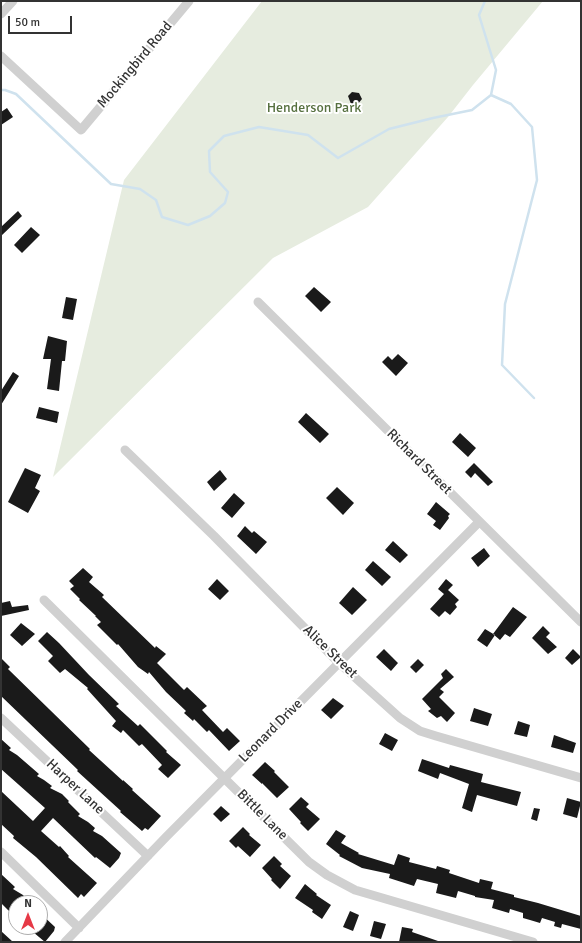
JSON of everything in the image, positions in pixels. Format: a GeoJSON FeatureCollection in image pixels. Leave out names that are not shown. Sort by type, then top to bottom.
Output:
{"type":"FeatureCollection","features":[{"type":"Feature","properties":{"kind":"street"},"geometry":{"type":"LineString","coordinates":[[1,14],[13,1]]}},
{"type":"Feature","properties":{"kind":"street","name":"Mockingbird Road"},"geometry":{"type":"LineString","coordinates":[[1,56],[81,130],[189,1]]}},
{"type":"Feature","properties":{"kind":"street","name":"Richard Street"},"geometry":{"type":"LineString","coordinates":[[258,302],[581,622]]}},
{"type":"Feature","properties":{"kind":"street","name":"Alice Street"},"geometry":{"type":"LineString","coordinates":[[125,450],[214,536],[339,663],[400,718],[420,731],[581,778]]}},
{"type":"Feature","properties":{"kind":"street","name":"Leonard Drive"},"geometry":{"type":"LineString","coordinates":[[65,942],[148,856],[479,522]]}},
{"type":"Feature","properties":{"kind":"street","name":"Bittle Lane"},"geometry":{"type":"LineString","coordinates":[[44,600],[309,862],[327,875],[355,890],[533,942]]}},
{"type":"Feature","properties":{"kind":"street","name":"Harper Lane"},"geometry":{"type":"LineString","coordinates":[[1,718],[148,856]]}},
{"type":"Feature","properties":{"kind":"street"},"geometry":{"type":"LineString","coordinates":[[1,852],[79,928]]}},
{"type":"Feature","properties":{"kind":"green space","name":"Henderson Park"},"geometry":{"type":"Polygon","coordinates":[[[262,1],[543,1],[448,117],[368,207],[273,258],[53,477],[124,180],[262,1]]]}},
{"type":"Feature","properties":{"kind":"building"},"geometry":{"type":"Polygon","coordinates":[[[352,92],[359,93],[362,99],[357,105],[351,104],[348,96],[352,92]]]}},
{"type":"Feature","properties":{"kind":"building"},"geometry":{"type":"Polygon","coordinates":[[[7,108],[13,117],[1,125],[1,112],[7,108]]]}},
{"type":"Feature","properties":{"kind":"building"},"geometry":{"type":"Polygon","coordinates":[[[18,211],[22,216],[1,236],[1,227],[18,211]]]}},
{"type":"Feature","properties":{"kind":"building"},"geometry":{"type":"Polygon","coordinates":[[[31,227],[40,235],[22,253],[14,245],[31,227]]]}},
{"type":"Feature","properties":{"kind":"building"},"geometry":{"type":"Polygon","coordinates":[[[314,287],[331,302],[321,312],[305,296],[314,287]]]}},
{"type":"Feature","properties":{"kind":"building"},"geometry":{"type":"Polygon","coordinates":[[[66,297],[77,299],[73,320],[62,318],[66,297]]]}},
{"type":"Feature","properties":{"kind":"building"},"geometry":{"type":"Polygon","coordinates":[[[48,336],[67,341],[65,361],[62,361],[59,391],[47,389],[51,359],[43,359],[48,336]]]}},
{"type":"Feature","properties":{"kind":"building"},"geometry":{"type":"Polygon","coordinates":[[[398,354],[408,363],[396,376],[382,362],[388,356],[392,360],[398,354]]]}},
{"type":"Feature","properties":{"kind":"building"},"geometry":{"type":"Polygon","coordinates":[[[13,372],[19,376],[1,405],[1,391],[13,372]]]}},
{"type":"Feature","properties":{"kind":"building"},"geometry":{"type":"Polygon","coordinates":[[[39,407],[59,412],[57,423],[36,418],[39,407]]]}},
{"type":"Feature","properties":{"kind":"building"},"geometry":{"type":"Polygon","coordinates":[[[306,413],[329,434],[320,443],[298,422],[306,413]]]}},
{"type":"Feature","properties":{"kind":"building"},"geometry":{"type":"Polygon","coordinates":[[[460,433],[476,448],[468,457],[452,442],[460,433]]]}},
{"type":"Feature","properties":{"kind":"building"},"geometry":{"type":"Polygon","coordinates":[[[474,463],[493,482],[488,486],[475,473],[471,478],[465,472],[474,463]]]}},
{"type":"Feature","properties":{"kind":"building"},"geometry":{"type":"Polygon","coordinates":[[[25,468],[41,475],[35,488],[40,491],[28,513],[8,502],[25,468]]]}},
{"type":"Feature","properties":{"kind":"building"},"geometry":{"type":"Polygon","coordinates":[[[220,470],[227,479],[214,491],[207,482],[220,470]]]}},
{"type":"Feature","properties":{"kind":"building"},"geometry":{"type":"Polygon","coordinates":[[[337,487],[354,503],[343,515],[326,498],[337,487]]]}},
{"type":"Feature","properties":{"kind":"building"},"geometry":{"type":"Polygon","coordinates":[[[234,493],[245,503],[232,518],[221,508],[234,493]]]}},
{"type":"Feature","properties":{"kind":"building"},"geometry":{"type":"Polygon","coordinates":[[[436,502],[450,514],[448,516],[449,518],[440,530],[433,525],[436,521],[427,514],[436,502]]]}},
{"type":"Feature","properties":{"kind":"building"},"geometry":{"type":"Polygon","coordinates":[[[245,526],[252,533],[254,531],[267,542],[256,554],[237,536],[245,526]]]}},
{"type":"Feature","properties":{"kind":"building"},"geometry":{"type":"Polygon","coordinates":[[[393,541],[408,555],[400,563],[385,550],[393,541]]]}},
{"type":"Feature","properties":{"kind":"building"},"geometry":{"type":"Polygon","coordinates":[[[484,548],[490,556],[478,567],[471,558],[484,548]]]}},
{"type":"Feature","properties":{"kind":"building"},"geometry":{"type":"Polygon","coordinates":[[[373,561],[391,577],[382,586],[365,570],[373,561]]]}},
{"type":"Feature","properties":{"kind":"building"},"geometry":{"type":"Polygon","coordinates":[[[83,568],[93,577],[89,582],[104,595],[102,597],[155,648],[156,646],[166,654],[157,663],[184,690],[187,687],[207,706],[202,710],[223,732],[227,728],[240,741],[229,751],[209,730],[207,732],[194,719],[193,721],[184,713],[186,711],[166,692],[149,672],[148,674],[138,667],[118,644],[117,645],[97,625],[101,622],[70,589],[74,586],[69,581],[83,568]]]}},
{"type":"Feature","properties":{"kind":"building"},"geometry":{"type":"Polygon","coordinates":[[[217,579],[229,591],[220,600],[208,589],[217,579]]]}},
{"type":"Feature","properties":{"kind":"building"},"geometry":{"type":"Polygon","coordinates":[[[446,579],[453,585],[448,590],[459,600],[455,604],[457,607],[450,615],[445,611],[439,617],[430,609],[444,594],[438,589],[446,579]]]}},
{"type":"Feature","properties":{"kind":"building"},"geometry":{"type":"Polygon","coordinates":[[[353,587],[367,600],[352,615],[339,603],[353,587]]]}},
{"type":"Feature","properties":{"kind":"building"},"geometry":{"type":"Polygon","coordinates":[[[10,601],[12,607],[28,605],[29,610],[1,616],[1,603],[10,601]]]}},
{"type":"Feature","properties":{"kind":"building"},"geometry":{"type":"Polygon","coordinates":[[[513,607],[527,617],[510,637],[505,634],[500,640],[493,634],[513,607]]]}},
{"type":"Feature","properties":{"kind":"building"},"geometry":{"type":"Polygon","coordinates":[[[21,623],[35,634],[22,646],[10,635],[21,623]]]}},
{"type":"Feature","properties":{"kind":"building"},"geometry":{"type":"Polygon","coordinates":[[[543,626],[550,633],[546,637],[557,647],[548,654],[532,638],[543,626]]]}},
{"type":"Feature","properties":{"kind":"building"},"geometry":{"type":"Polygon","coordinates":[[[485,629],[495,635],[487,647],[477,640],[485,629]]]}},
{"type":"Feature","properties":{"kind":"building"},"geometry":{"type":"Polygon","coordinates":[[[47,632],[119,704],[116,706],[138,726],[140,724],[167,751],[166,752],[181,765],[168,778],[158,769],[162,765],[142,744],[139,746],[123,730],[121,733],[112,726],[116,721],[87,689],[88,688],[65,669],[60,673],[48,661],[53,656],[38,641],[47,632]]]}},
{"type":"Feature","properties":{"kind":"building"},"geometry":{"type":"Polygon","coordinates":[[[384,649],[398,663],[391,671],[376,657],[384,649]]]}},
{"type":"Feature","properties":{"kind":"building"},"geometry":{"type":"Polygon","coordinates":[[[573,649],[581,657],[572,665],[565,658],[573,649]]]}},
{"type":"Feature","properties":{"kind":"building"},"geometry":{"type":"Polygon","coordinates":[[[1,658],[10,667],[8,669],[90,749],[89,750],[161,816],[148,830],[145,828],[142,831],[120,812],[121,811],[77,771],[78,770],[1,696],[1,658]]]}},
{"type":"Feature","properties":{"kind":"building"},"geometry":{"type":"Polygon","coordinates":[[[418,659],[424,665],[416,673],[410,667],[418,659]]]}},
{"type":"Feature","properties":{"kind":"building"},"geometry":{"type":"Polygon","coordinates":[[[446,669],[454,677],[440,689],[444,692],[439,697],[455,713],[447,722],[441,716],[437,718],[428,711],[431,709],[422,699],[443,678],[441,674],[446,669]]]}},
{"type":"Feature","properties":{"kind":"building"},"geometry":{"type":"Polygon","coordinates":[[[333,698],[344,706],[331,719],[321,710],[333,698]]]}},
{"type":"Feature","properties":{"kind":"building"},"geometry":{"type":"Polygon","coordinates":[[[474,708],[492,714],[488,726],[470,721],[474,708]]]}},
{"type":"Feature","properties":{"kind":"building"},"geometry":{"type":"Polygon","coordinates":[[[518,721],[530,725],[527,737],[514,734],[518,721]]]}},
{"type":"Feature","properties":{"kind":"building"},"geometry":{"type":"Polygon","coordinates":[[[385,733],[398,740],[392,751],[379,744],[385,733]]]}},
{"type":"Feature","properties":{"kind":"building"},"geometry":{"type":"Polygon","coordinates":[[[554,735],[576,743],[573,753],[551,747],[554,735]]]}},
{"type":"Feature","properties":{"kind":"building"},"geometry":{"type":"Polygon","coordinates":[[[1,739],[11,748],[9,750],[39,774],[37,776],[52,786],[50,788],[62,794],[69,801],[68,802],[80,814],[78,816],[95,828],[93,831],[102,836],[121,853],[119,858],[110,868],[96,857],[95,858],[53,818],[41,831],[59,847],[60,846],[69,856],[68,857],[97,883],[84,897],[81,894],[78,898],[36,857],[13,838],[14,836],[1,824],[1,791],[33,821],[45,808],[1,769],[1,739]]]}},
{"type":"Feature","properties":{"kind":"building"},"geometry":{"type":"Polygon","coordinates":[[[422,759],[449,768],[450,765],[483,774],[481,782],[521,792],[517,806],[477,795],[472,812],[462,808],[469,784],[440,773],[438,779],[418,771],[422,759]]]}},
{"type":"Feature","properties":{"kind":"building"},"geometry":{"type":"Polygon","coordinates":[[[265,762],[289,787],[277,798],[252,775],[265,762]]]}},
{"type":"Feature","properties":{"kind":"building"},"geometry":{"type":"Polygon","coordinates":[[[301,797],[309,804],[306,807],[320,819],[308,831],[289,809],[301,797]]]}},
{"type":"Feature","properties":{"kind":"building"},"geometry":{"type":"Polygon","coordinates":[[[567,798],[581,802],[577,818],[563,814],[567,798]]]}},
{"type":"Feature","properties":{"kind":"building"},"geometry":{"type":"Polygon","coordinates":[[[221,806],[230,814],[221,822],[213,814],[221,806]]]}},
{"type":"Feature","properties":{"kind":"building"},"geometry":{"type":"Polygon","coordinates":[[[534,808],[540,809],[537,821],[531,819],[534,808]]]}},
{"type":"Feature","properties":{"kind":"building"},"geometry":{"type":"Polygon","coordinates":[[[243,827],[250,834],[249,835],[261,845],[250,857],[238,846],[236,848],[229,841],[243,827]]]}},
{"type":"Feature","properties":{"kind":"building"},"geometry":{"type":"Polygon","coordinates":[[[336,830],[346,836],[341,843],[359,853],[358,854],[394,865],[398,854],[410,858],[409,862],[436,869],[437,866],[450,870],[449,873],[479,883],[480,879],[493,882],[491,889],[581,916],[581,929],[562,924],[561,928],[554,926],[555,922],[542,918],[540,923],[523,918],[523,913],[510,909],[509,913],[492,908],[494,900],[475,897],[458,891],[456,898],[436,893],[438,884],[417,879],[414,886],[389,878],[390,874],[362,868],[339,856],[340,855],[326,844],[336,830]]]}},
{"type":"Feature","properties":{"kind":"building"},"geometry":{"type":"Polygon","coordinates":[[[274,856],[282,864],[280,866],[291,876],[280,889],[262,868],[274,856]]]}},
{"type":"Feature","properties":{"kind":"building"},"geometry":{"type":"Polygon","coordinates":[[[1,874],[15,887],[13,889],[23,895],[8,895],[8,910],[1,903],[1,874]]]}},
{"type":"Feature","properties":{"kind":"building"},"geometry":{"type":"Polygon","coordinates":[[[305,884],[317,894],[316,895],[331,905],[322,919],[312,912],[313,910],[295,898],[305,884]]]}},
{"type":"Feature","properties":{"kind":"building"},"geometry":{"type":"Polygon","coordinates":[[[350,911],[359,915],[353,931],[343,927],[350,911]]]}},
{"type":"Feature","properties":{"kind":"building"},"geometry":{"type":"Polygon","coordinates":[[[48,920],[55,927],[54,931],[45,942],[37,935],[48,935],[48,920]]]}},
{"type":"Feature","properties":{"kind":"building"},"geometry":{"type":"Polygon","coordinates":[[[374,921],[386,924],[381,939],[370,936],[374,921]]]}},
{"type":"Feature","properties":{"kind":"building"},"geometry":{"type":"Polygon","coordinates":[[[402,927],[413,929],[412,932],[438,942],[399,942],[402,927]]]}},
{"type":"Feature","properties":{"kind":"building"},"geometry":{"type":"Polygon","coordinates":[[[1,931],[13,942],[1,942],[1,931]]]}},
{"type":"Feature","properties":{"kind":"waterway"},"geometry":{"type":"LineString","coordinates":[[1,90],[16,94],[111,184],[140,189],[156,200],[162,217],[188,225],[210,216],[225,203],[228,192],[210,172],[209,151],[224,136],[259,127],[308,135],[338,158],[389,129],[472,110],[491,95],[496,70],[479,15],[485,1]]}},
{"type":"Feature","properties":{"kind":"waterway"},"geometry":{"type":"LineString","coordinates":[[491,95],[511,104],[532,127],[537,180],[505,304],[502,365],[534,398]]}}]}
